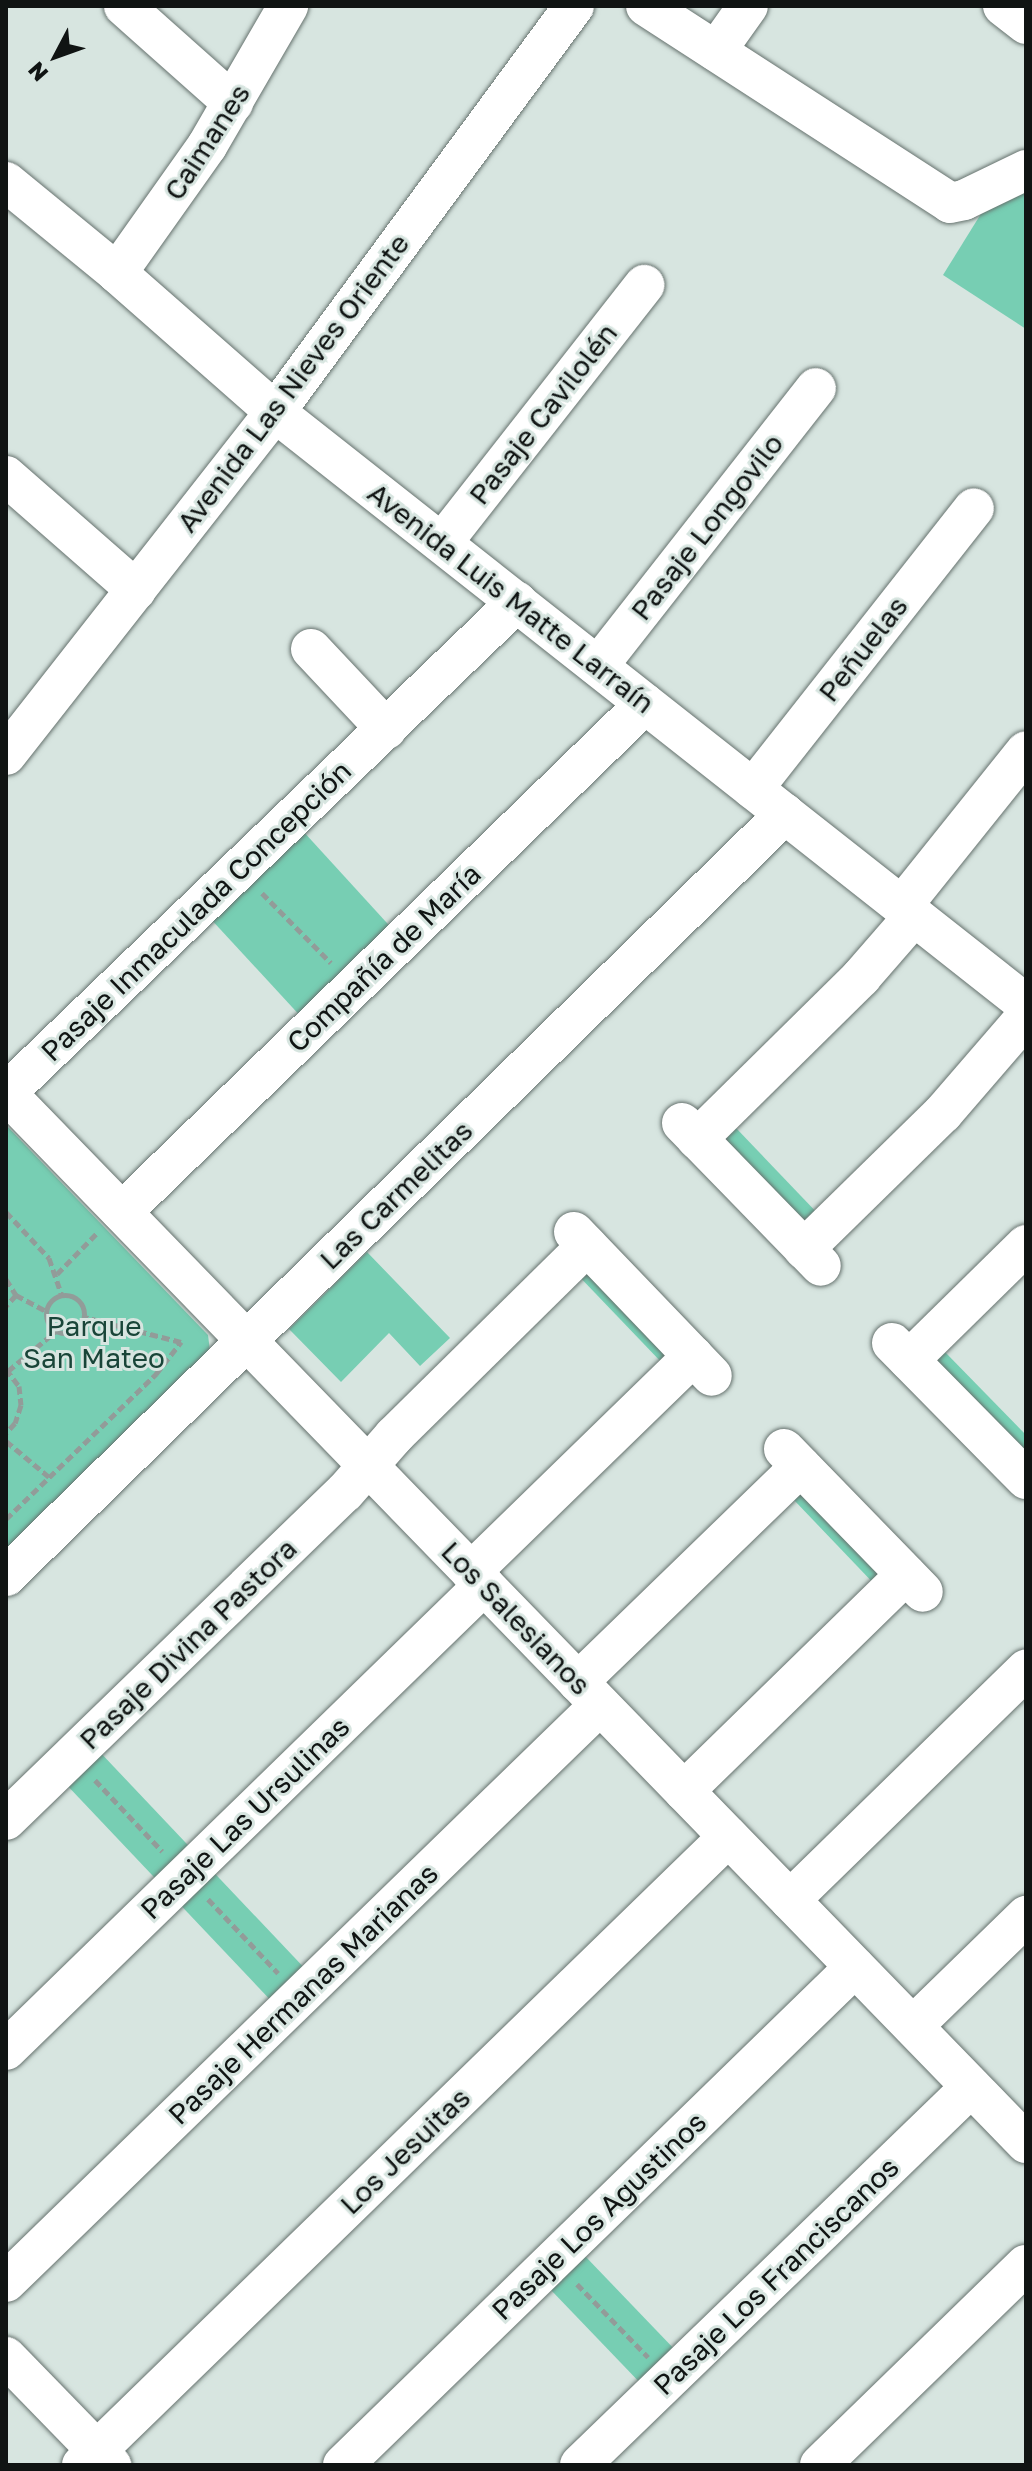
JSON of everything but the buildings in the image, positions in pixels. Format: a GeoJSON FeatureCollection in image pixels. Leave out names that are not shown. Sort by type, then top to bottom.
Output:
{"type":"FeatureCollection","features":[{"type":"Feature","properties":{"kind":"street"},"geometry":{"type":"LineString","coordinates":[[124,6],[233,103]]}},
{"type":"Feature","properties":{"kind":"street","name":"Caimanes"},"geometry":{"type":"LineString","coordinates":[[117,273],[181,185],[233,103],[288,6]]}},
{"type":"Feature","properties":{"kind":"street","name":"Avenida Las Nieves Oriente"},"geometry":{"type":"LineString","coordinates":[[8,748],[275,412],[574,6]]}},
{"type":"Feature","properties":{"kind":"street"},"geometry":{"type":"LineString","coordinates":[[646,6],[950,203],[964,200],[1026,170]]}},
{"type":"Feature","properties":{"kind":"street"},"geometry":{"type":"LineString","coordinates":[[716,51],[748,6]]}},
{"type":"Feature","properties":{"kind":"street"},"geometry":{"type":"LineString","coordinates":[[1003,6],[1026,24]]}},
{"type":"Feature","properties":{"kind":"street","name":"Avenida Luis Matte Larraín"},"geometry":{"type":"LineString","coordinates":[[6,182],[117,273],[275,412],[1026,1004]]}},
{"type":"Feature","properties":{"kind":"street","name":"Pasaje Cavilolén"},"geometry":{"type":"LineString","coordinates":[[442,543],[644,285]]}},
{"type":"Feature","properties":{"kind":"street","name":"Pasaje Longovilo"},"geometry":{"type":"LineString","coordinates":[[598,666],[816,388]]}},
{"type":"Feature","properties":{"kind":"street"},"geometry":{"type":"LineString","coordinates":[[6,476],[136,590]]}},
{"type":"Feature","properties":{"kind":"street","name":"Peñuelas"},"geometry":{"type":"LineString","coordinates":[[753,789],[974,508]]}},
{"type":"Feature","properties":{"kind":"street","name":"Pasaje Inmaculada Concepción"},"geometry":{"type":"LineString","coordinates":[[6,1093],[517,602]]}},
{"type":"Feature","properties":{"kind":"street"},"geometry":{"type":"LineString","coordinates":[[311,649],[386,729]]}},
{"type":"Feature","properties":{"kind":"street","name":"Compañía de María"},"geometry":{"type":"LineString","coordinates":[[122,1212],[645,704]]}},
{"type":"Feature","properties":{"kind":"street"},"geometry":{"type":"LineString","coordinates":[[1026,751],[861,977],[690,1131],[813,1258],[1026,1017]]}},
{"type":"Feature","properties":{"kind":"street","name":"Las Carmelitas"},"geometry":{"type":"LineString","coordinates":[[6,1576],[785,814]]}},
{"type":"Feature","properties":{"kind":"street","name":"Los Salesianos"},"geometry":{"type":"LineString","coordinates":[[6,1093],[1026,2143]]}},
{"type":"Feature","properties":{"kind":"street","name":"Pasaje Las Ursulinas"},"geometry":{"type":"LineString","coordinates":[[6,2050],[478,1578],[703,1366],[581,1239]]}},
{"type":"Feature","properties":{"kind":"street","name":"Pasaje Divina Pastora"},"geometry":{"type":"LineString","coordinates":[[6,1820],[345,1492],[581,1239]]}},
{"type":"Feature","properties":{"kind":"street"},"geometry":{"type":"LineString","coordinates":[[1023,1469],[900,1351],[1026,1245]]}},
{"type":"Feature","properties":{"kind":"street","name":"Pasaje Hermanas Marianas"},"geometry":{"type":"LineString","coordinates":[[6,2282],[589,1694],[792,1458],[915,1583],[684,1791]]}},
{"type":"Feature","properties":{"kind":"street"},"geometry":{"type":"LineString","coordinates":[[790,1900],[1026,1670]]}},
{"type":"Feature","properties":{"kind":"street","name":"Los Jesuitas"},"geometry":{"type":"LineString","coordinates":[[97,2460],[728,1837]]}},
{"type":"Feature","properties":{"kind":"street"},"geometry":{"type":"LineString","coordinates":[[913,2026],[1026,1916]]}},
{"type":"Feature","properties":{"kind":"street","name":"Pasaje Los Agustinos"},"geometry":{"type":"LineString","coordinates":[[343,2465],[855,1967]]}},
{"type":"Feature","properties":{"kind":"street","name":"Pasaje Los Franciscanos"},"geometry":{"type":"LineString","coordinates":[[580,2465],[971,2087]]}},
{"type":"Feature","properties":{"kind":"street"},"geometry":{"type":"LineString","coordinates":[[820,2465],[1026,2265]]}},
{"type":"Feature","properties":{"kind":"street"},"geometry":{"type":"LineString","coordinates":[[6,2357],[97,2460]]}},
{"type":"Feature","properties":{"kind":"path"},"geometry":{"type":"LineString","coordinates":[[239,870],[354,987]]}},
{"type":"Feature","properties":{"kind":"path"},"geometry":{"type":"LineString","coordinates":[[6,1212],[49,1258],[62,1295]]}},
{"type":"Feature","properties":{"kind":"path"},"geometry":{"type":"LineString","coordinates":[[57,1274],[122,1212]]}},
{"type":"Feature","properties":{"kind":"path"},"geometry":{"type":"LineString","coordinates":[[6,1279],[16,1295],[46,1311]]}},
{"type":"Feature","properties":{"kind":"path"},"geometry":{"type":"LineString","coordinates":[[6,1306],[16,1295]]}},
{"type":"Feature","properties":{"kind":"path"},"geometry":{"type":"LineString","coordinates":[[62,1295],[73,1297],[82,1305],[84,1317],[79,1327],[68,1333],[56,1331],[48,1323],[46,1311],[51,1300],[62,1295]]}},
{"type":"Feature","properties":{"kind":"path"},"geometry":{"type":"LineString","coordinates":[[6,1519],[156,1374],[181,1342],[84,1317]]}},
{"type":"Feature","properties":{"kind":"path"},"geometry":{"type":"LineString","coordinates":[[6,1433],[15,1423],[21,1405],[19,1386],[7,1370],[56,1331]]}},
{"type":"Feature","properties":{"kind":"path"},"geometry":{"type":"LineString","coordinates":[[6,1441],[49,1477]]}},
{"type":"Feature","properties":{"kind":"path"},"geometry":{"type":"LineString","coordinates":[[554,2260],[669,2379]]}},
{"type":"Feature","properties":{"kind":"green space"},"geometry":{"type":"Polygon","coordinates":[[[1026,178],[1026,329],[943,275],[992,196],[1026,178]]]}},
{"type":"Feature","properties":{"kind":"green space"},"geometry":{"type":"Polygon","coordinates":[[[302,830],[397,934],[304,1020],[208,916],[302,830]]]}},
{"type":"Feature","properties":{"kind":"green space","name":"Parque San Mateo"},"geometry":{"type":"Polygon","coordinates":[[[6,1125],[208,1335],[210,1351],[6,1554],[6,1125]]]}},
{"type":"Feature","properties":{"kind":"green space"},"geometry":{"type":"Polygon","coordinates":[[[736,1128],[822,1218],[807,1233],[720,1144],[736,1128]]]}},
{"type":"Feature","properties":{"kind":"green space"},"geometry":{"type":"Polygon","coordinates":[[[367,1252],[450,1338],[420,1366],[389,1333],[341,1382],[289,1329],[367,1252]]]}},
{"type":"Feature","properties":{"kind":"green space"},"geometry":{"type":"Polygon","coordinates":[[[588,1255],[679,1351],[664,1365],[573,1270],[588,1255]]]}},
{"type":"Feature","properties":{"kind":"green space"},"geometry":{"type":"Polygon","coordinates":[[[945,1352],[1026,1435],[1026,1447],[1017,1456],[930,1367],[945,1352]]]}},
{"type":"Feature","properties":{"kind":"green space"},"geometry":{"type":"Polygon","coordinates":[[[808,1484],[895,1573],[879,1589],[793,1499],[808,1484]]]}},
{"type":"Feature","properties":{"kind":"green space"},"geometry":{"type":"Polygon","coordinates":[[[97,1749],[311,1975],[277,2007],[63,1781],[97,1749]]]}},
{"type":"Feature","properties":{"kind":"green space"},"geometry":{"type":"Polygon","coordinates":[[[585,2256],[679,2354],[645,2388],[550,2289],[585,2256]]]}}]}
